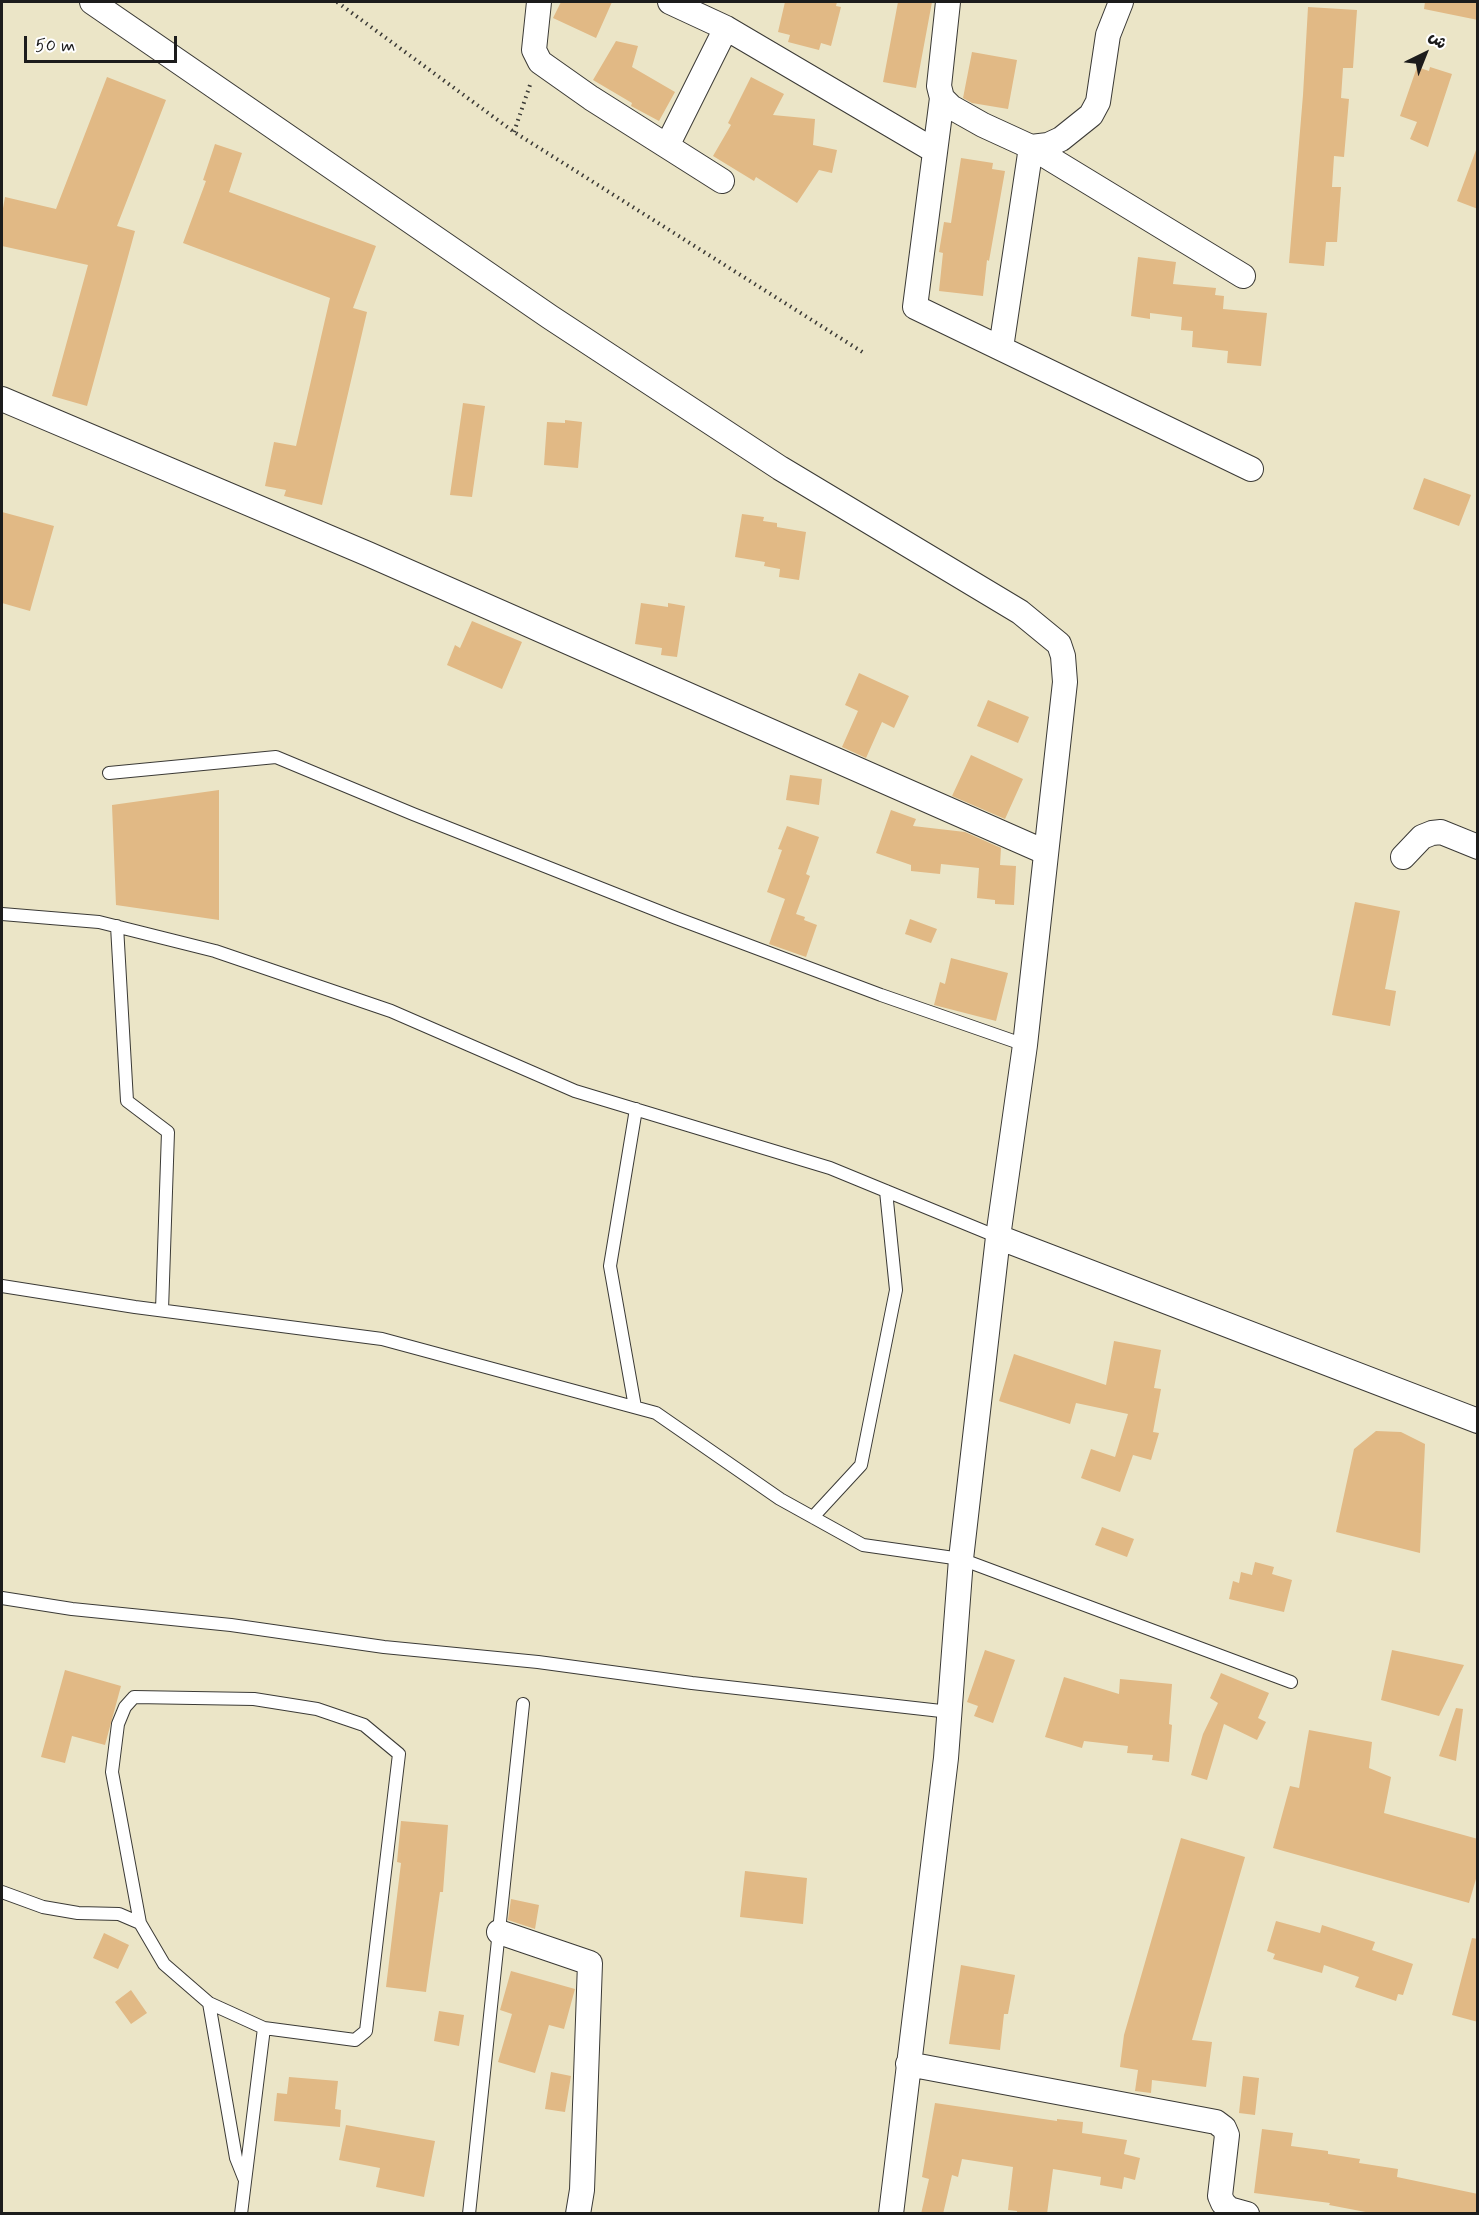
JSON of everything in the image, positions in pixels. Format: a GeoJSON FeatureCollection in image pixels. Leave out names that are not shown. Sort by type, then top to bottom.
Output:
{"type":"FeatureCollection","features":[{"type":"Feature","properties":{"kind":"street"},"geometry":{"type":"LineString","coordinates":[[92,2],[550,317],[780,468],[1020,612],[1059,644],[1063,656],[1065,682],[1024,1045],[998,1237],[962,1559],[946,1758],[891,2214]]}},
{"type":"Feature","properties":{"kind":"street"},"geometry":{"type":"LineString","coordinates":[[539,2],[534,50],[540,62],[591,98],[722,181]]}},
{"type":"Feature","properties":{"kind":"street"},"geometry":{"type":"LineString","coordinates":[[670,2],[726,28],[935,151]]}},
{"type":"Feature","properties":{"kind":"street"},"geometry":{"type":"LineString","coordinates":[[948,2],[939,86],[942,98],[915,307],[1251,469]]}},
{"type":"Feature","properties":{"kind":"street"},"geometry":{"type":"LineString","coordinates":[[1031,147],[1048,145],[1061,139],[1091,115],[1098,102],[1108,35],[1121,2]]}},
{"type":"Feature","properties":{"kind":"street"},"geometry":{"type":"LineString","coordinates":[[667,146],[726,28]]}},
{"type":"Feature","properties":{"kind":"street"},"geometry":{"type":"LineString","coordinates":[[942,98],[983,125],[1031,147],[1244,276]]}},
{"type":"Feature","properties":{"kind":"street"},"geometry":{"type":"LineString","coordinates":[[1002,348],[1031,147]]}},
{"type":"Feature","properties":{"kind":"street"},"geometry":{"type":"LineString","coordinates":[[2,399],[368,554],[1045,852]]}},
{"type":"Feature","properties":{"kind":"street"},"geometry":{"type":"LineString","coordinates":[[1403,857],[1422,837],[1432,833],[1441,832],[1478,847]]}},
{"type":"Feature","properties":{"kind":"street"},"geometry":{"type":"LineString","coordinates":[[998,1237],[1478,1421]]}},
{"type":"Feature","properties":{"kind":"street"},"geometry":{"type":"LineString","coordinates":[[499,1932],[590,1963],[582,2190],[578,2214]]}},
{"type":"Feature","properties":{"kind":"street"},"geometry":{"type":"LineString","coordinates":[[908,2064],[1216,2122],[1224,2128],[1227,2135],[1220,2196],[1229,2209],[1247,2214]]}},
{"type":"Feature","properties":{"kind":"lane"},"geometry":{"type":"LineString","coordinates":[[109,773],[276,757],[676,918],[870,991],[1024,1045]]}},
{"type":"Feature","properties":{"kind":"lane"},"geometry":{"type":"LineString","coordinates":[[2,914],[99,922],[215,951],[391,1011],[575,1090],[830,1168],[998,1237]]}},
{"type":"Feature","properties":{"kind":"lane"},"geometry":{"type":"LineString","coordinates":[[117,926],[127,1101],[168,1131],[162,1310]]}},
{"type":"Feature","properties":{"kind":"lane"},"geometry":{"type":"LineString","coordinates":[[635,1407],[610,1266],[636,1109]]}},
{"type":"Feature","properties":{"kind":"lane"},"geometry":{"type":"LineString","coordinates":[[813,1517],[861,1465],[896,1290],[886,1191]]}},
{"type":"Feature","properties":{"kind":"lane"},"geometry":{"type":"LineString","coordinates":[[2,1286],[382,1339],[656,1413],[780,1499],[863,1545],[962,1559],[1292,1682]]}},
{"type":"Feature","properties":{"kind":"lane"},"geometry":{"type":"LineString","coordinates":[[2,1598],[72,1609],[231,1625],[384,1647],[538,1662],[692,1683],[950,1712]]}},
{"type":"Feature","properties":{"kind":"lane"},"geometry":{"type":"LineString","coordinates":[[134,1697],[254,1699],[317,1709],[364,1725],[399,1754],[366,2031],[355,2040],[264,2028],[210,2003],[164,1964],[140,1923],[112,1773],[118,1724],[125,1707],[134,1697]]}},
{"type":"Feature","properties":{"kind":"lane"},"geometry":{"type":"LineString","coordinates":[[469,2214],[524,1704]]}},
{"type":"Feature","properties":{"kind":"lane"},"geometry":{"type":"LineString","coordinates":[[2,1892],[44,1907],[78,1913],[119,1914],[140,1923]]}},
{"type":"Feature","properties":{"kind":"lane"},"geometry":{"type":"LineString","coordinates":[[210,2003],[236,2158],[245,2181]]}},
{"type":"Feature","properties":{"kind":"lane"},"geometry":{"type":"LineString","coordinates":[[242,2214],[264,2028]]}},
{"type":"Feature","properties":{"kind":"path"},"geometry":{"type":"LineString","coordinates":[[337,2],[514,132],[864,353]]}},
{"type":"Feature","properties":{"kind":"path"},"geometry":{"type":"LineString","coordinates":[[514,132],[536,66],[540,62]]}},
{"type":"Feature","properties":{"kind":"building"},"geometry":{"type":"Polygon","coordinates":[[[561,2],[612,2],[596,38],[553,18],[561,2]]]}},
{"type":"Feature","properties":{"kind":"building"},"geometry":{"type":"Polygon","coordinates":[[[785,2],[837,2],[836,6],[841,7],[831,46],[821,43],[819,50],[788,42],[790,35],[778,32],[785,2]]]}},
{"type":"Feature","properties":{"kind":"building"},"geometry":{"type":"Polygon","coordinates":[[[898,2],[932,2],[916,88],[883,82],[898,2]]]}},
{"type":"Feature","properties":{"kind":"building"},"geometry":{"type":"Polygon","coordinates":[[[1425,2],[1478,2],[1478,20],[1424,9],[1425,2]]]}},
{"type":"Feature","properties":{"kind":"building"},"geometry":{"type":"Polygon","coordinates":[[[1308,7],[1357,10],[1353,68],[1343,68],[1341,98],[1349,99],[1344,157],[1334,156],[1332,187],[1341,187],[1337,242],[1326,242],[1324,266],[1289,263],[1308,7]]]}},
{"type":"Feature","properties":{"kind":"building"},"geometry":{"type":"Polygon","coordinates":[[[616,41],[638,46],[632,67],[675,92],[659,121],[631,106],[632,103],[593,80],[616,41]]]}},
{"type":"Feature","properties":{"kind":"building"},"geometry":{"type":"Polygon","coordinates":[[[972,52],[1017,60],[1008,109],[972,103],[963,98],[972,52]]]}},
{"type":"Feature","properties":{"kind":"building"},"geometry":{"type":"Polygon","coordinates":[[[1417,67],[1429,71],[1430,67],[1452,74],[1428,147],[1410,139],[1417,122],[1400,116],[1417,67]]]}},
{"type":"Feature","properties":{"kind":"building"},"geometry":{"type":"Polygon","coordinates":[[[107,77],[166,100],[117,226],[135,231],[87,406],[52,396],[88,265],[2,246],[2,214],[5,197],[56,209],[107,77]]]}},
{"type":"Feature","properties":{"kind":"building"},"geometry":{"type":"Polygon","coordinates":[[[751,77],[784,94],[773,115],[815,119],[813,145],[837,150],[832,173],[819,170],[797,203],[756,177],[754,181],[713,156],[731,125],[728,123],[751,77]]]}},
{"type":"Feature","properties":{"kind":"building"},"geometry":{"type":"Polygon","coordinates":[[[215,144],[242,153],[229,192],[376,246],[353,308],[367,312],[322,505],[284,496],[286,490],[265,486],[274,442],[296,446],[330,298],[183,243],[206,181],[203,180],[215,144]]]}},
{"type":"Feature","properties":{"kind":"building"},"geometry":{"type":"Polygon","coordinates":[[[1476,150],[1478,151],[1478,209],[1457,201],[1476,150]]]}},
{"type":"Feature","properties":{"kind":"building"},"geometry":{"type":"Polygon","coordinates":[[[961,158],[993,163],[992,169],[1005,171],[989,261],[987,260],[983,296],[939,291],[943,253],[939,252],[944,222],[951,223],[961,158]]]}},
{"type":"Feature","properties":{"kind":"building"},"geometry":{"type":"Polygon","coordinates":[[[1138,257],[1176,262],[1173,284],[1216,288],[1215,295],[1224,296],[1223,309],[1267,313],[1261,366],[1227,363],[1228,351],[1192,347],[1193,331],[1181,330],[1182,317],[1150,313],[1150,319],[1131,316],[1138,257]]]}},
{"type":"Feature","properties":{"kind":"building"},"geometry":{"type":"Polygon","coordinates":[[[463,403],[485,406],[472,497],[450,495],[463,403]]]}},
{"type":"Feature","properties":{"kind":"building"},"geometry":{"type":"Polygon","coordinates":[[[565,420],[582,422],[578,468],[544,465],[547,422],[565,423],[565,420]]]}},
{"type":"Feature","properties":{"kind":"building"},"geometry":{"type":"Polygon","coordinates":[[[1424,478],[1471,495],[1459,526],[1413,509],[1424,478]]]}},
{"type":"Feature","properties":{"kind":"building"},"geometry":{"type":"Polygon","coordinates":[[[2,512],[54,526],[30,611],[2,603],[2,512]]]}},
{"type":"Feature","properties":{"kind":"building"},"geometry":{"type":"Polygon","coordinates":[[[742,514],[764,517],[763,521],[777,523],[777,527],[806,532],[799,580],[779,577],[780,569],[764,566],[765,562],[735,557],[742,514]]]}},
{"type":"Feature","properties":{"kind":"building"},"geometry":{"type":"Polygon","coordinates":[[[641,603],[668,607],[668,603],[685,606],[677,657],[661,655],[662,648],[635,644],[641,603]]]}},
{"type":"Feature","properties":{"kind":"building"},"geometry":{"type":"Polygon","coordinates":[[[472,621],[522,642],[502,689],[447,665],[455,645],[460,648],[472,621]]]}},
{"type":"Feature","properties":{"kind":"building"},"geometry":{"type":"Polygon","coordinates":[[[859,673],[909,696],[894,728],[882,722],[866,758],[842,747],[858,711],[845,705],[859,673]]]}},
{"type":"Feature","properties":{"kind":"building"},"geometry":{"type":"Polygon","coordinates":[[[988,700],[1029,717],[1018,743],[977,726],[988,700]]]}},
{"type":"Feature","properties":{"kind":"building"},"geometry":{"type":"Polygon","coordinates":[[[971,755],[1023,779],[1005,819],[952,796],[971,755]]]}},
{"type":"Feature","properties":{"kind":"building"},"geometry":{"type":"Polygon","coordinates":[[[790,775],[822,779],[819,805],[786,800],[790,775]]]}},
{"type":"Feature","properties":{"kind":"building"},"geometry":{"type":"Polygon","coordinates":[[[219,790],[219,920],[116,905],[112,805],[219,790]]]}},
{"type":"Feature","properties":{"kind":"building"},"geometry":{"type":"Polygon","coordinates":[[[891,810],[916,819],[913,826],[965,832],[1001,848],[1000,865],[1016,866],[1014,905],[995,904],[995,900],[977,898],[979,868],[941,864],[940,874],[911,871],[911,865],[876,853],[891,810]]]}},
{"type":"Feature","properties":{"kind":"building"},"geometry":{"type":"Polygon","coordinates":[[[787,826],[819,837],[806,874],[810,876],[796,914],[817,925],[806,957],[769,944],[785,899],[767,892],[782,850],[778,849],[787,826]]]}},
{"type":"Feature","properties":{"kind":"building"},"geometry":{"type":"Polygon","coordinates":[[[1355,902],[1400,911],[1385,989],[1396,991],[1390,1026],[1332,1015],[1355,902]]]}},
{"type":"Feature","properties":{"kind":"building"},"geometry":{"type":"Polygon","coordinates":[[[910,919],[937,929],[931,943],[905,934],[910,919]]]}},
{"type":"Feature","properties":{"kind":"building"},"geometry":{"type":"Polygon","coordinates":[[[951,958],[1008,973],[996,1021],[934,1005],[940,982],[945,984],[951,958]]]}},
{"type":"Feature","properties":{"kind":"building"},"geometry":{"type":"Polygon","coordinates":[[[1114,1341],[1161,1350],[1154,1388],[1161,1389],[1153,1432],[1159,1433],[1151,1460],[1133,1455],[1120,1492],[1081,1478],[1091,1449],[1115,1457],[1128,1414],[1076,1403],[1070,1424],[999,1401],[1014,1354],[1106,1385],[1114,1341]]]}},
{"type":"Feature","properties":{"kind":"building"},"geometry":{"type":"Polygon","coordinates":[[[1376,1431],[1401,1432],[1425,1444],[1420,1553],[1336,1532],[1354,1449],[1376,1431]]]}},
{"type":"Feature","properties":{"kind":"building"},"geometry":{"type":"Polygon","coordinates":[[[1102,1527],[1134,1539],[1127,1557],[1095,1545],[1102,1527]]]}},
{"type":"Feature","properties":{"kind":"building"},"geometry":{"type":"Polygon","coordinates":[[[1255,1562],[1274,1567],[1272,1574],[1292,1580],[1284,1612],[1229,1599],[1233,1581],[1239,1583],[1241,1572],[1252,1575],[1255,1562]]]}},
{"type":"Feature","properties":{"kind":"building"},"geometry":{"type":"Polygon","coordinates":[[[985,1650],[1015,1660],[993,1723],[974,1716],[978,1706],[967,1702],[985,1650]]]}},
{"type":"Feature","properties":{"kind":"building"},"geometry":{"type":"Polygon","coordinates":[[[1392,1650],[1464,1665],[1439,1716],[1381,1700],[1392,1650]]]}},
{"type":"Feature","properties":{"kind":"building"},"geometry":{"type":"Polygon","coordinates":[[[65,1670],[121,1686],[105,1745],[72,1736],[65,1763],[41,1757],[65,1670]]]}},
{"type":"Feature","properties":{"kind":"building"},"geometry":{"type":"Polygon","coordinates":[[[1221,1673],[1269,1693],[1258,1718],[1266,1722],[1257,1740],[1224,1724],[1207,1780],[1191,1775],[1203,1734],[1218,1703],[1210,1698],[1221,1673]]]}},
{"type":"Feature","properties":{"kind":"building"},"geometry":{"type":"Polygon","coordinates":[[[1064,1677],[1119,1694],[1120,1679],[1172,1684],[1169,1762],[1152,1760],[1153,1755],[1127,1753],[1128,1746],[1084,1741],[1082,1748],[1045,1737],[1064,1677]]]}},
{"type":"Feature","properties":{"kind":"building"},"geometry":{"type":"Polygon","coordinates":[[[1456,1708],[1463,1709],[1456,1761],[1439,1756],[1456,1708]]]}},
{"type":"Feature","properties":{"kind":"building"},"geometry":{"type":"Polygon","coordinates":[[[1309,1730],[1372,1742],[1369,1768],[1391,1777],[1384,1813],[1478,1839],[1478,1872],[1469,1903],[1273,1848],[1290,1786],[1299,1788],[1309,1730]]]}},
{"type":"Feature","properties":{"kind":"building"},"geometry":{"type":"Polygon","coordinates":[[[401,1821],[448,1825],[443,1892],[440,1892],[426,1992],[386,1987],[401,1863],[397,1862],[401,1821]]]}},
{"type":"Feature","properties":{"kind":"building"},"geometry":{"type":"Polygon","coordinates":[[[1181,1838],[1245,1857],[1192,2040],[1212,2042],[1206,2087],[1152,2080],[1151,2093],[1135,2091],[1138,2070],[1120,2067],[1124,2035],[1181,1838]]]}},
{"type":"Feature","properties":{"kind":"building"},"geometry":{"type":"Polygon","coordinates":[[[745,1871],[807,1878],[803,1924],[740,1917],[745,1871]]]}},
{"type":"Feature","properties":{"kind":"building"},"geometry":{"type":"Polygon","coordinates":[[[511,1899],[539,1905],[535,1929],[508,1920],[511,1899]]]}},
{"type":"Feature","properties":{"kind":"building"},"geometry":{"type":"Polygon","coordinates":[[[1276,1921],[1320,1933],[1322,1925],[1375,1942],[1372,1950],[1413,1964],[1403,1995],[1398,1994],[1396,2001],[1355,1987],[1359,1977],[1324,1965],[1322,1973],[1273,1959],[1275,1954],[1267,1951],[1276,1921]]]}},
{"type":"Feature","properties":{"kind":"building"},"geometry":{"type":"Polygon","coordinates":[[[104,1933],[129,1945],[118,1969],[93,1958],[104,1933]]]}},
{"type":"Feature","properties":{"kind":"building"},"geometry":{"type":"Polygon","coordinates":[[[1472,1938],[1478,1939],[1478,2022],[1452,2015],[1472,1938]]]}},
{"type":"Feature","properties":{"kind":"building"},"geometry":{"type":"Polygon","coordinates":[[[961,1965],[1015,1975],[1008,2014],[1004,2014],[1000,2050],[949,2044],[961,1965]]]}},
{"type":"Feature","properties":{"kind":"building"},"geometry":{"type":"Polygon","coordinates":[[[511,1971],[575,1989],[564,2029],[549,2025],[535,2073],[498,2062],[512,2014],[500,2010],[511,1971]]]}},
{"type":"Feature","properties":{"kind":"building"},"geometry":{"type":"Polygon","coordinates":[[[131,1990],[147,2013],[131,2024],[115,2002],[131,1990]]]}},
{"type":"Feature","properties":{"kind":"building"},"geometry":{"type":"Polygon","coordinates":[[[439,2011],[464,2015],[459,2046],[434,2041],[439,2011]]]}},
{"type":"Feature","properties":{"kind":"building"},"geometry":{"type":"Polygon","coordinates":[[[551,2072],[571,2076],[565,2112],[545,2109],[551,2072]]]}},
{"type":"Feature","properties":{"kind":"building"},"geometry":{"type":"Polygon","coordinates":[[[1243,2076],[1259,2078],[1255,2115],[1239,2113],[1243,2076]]]}},
{"type":"Feature","properties":{"kind":"building"},"geometry":{"type":"Polygon","coordinates":[[[289,2077],[338,2081],[335,2109],[341,2110],[340,2127],[274,2121],[277,2093],[287,2094],[289,2077]]]}},
{"type":"Feature","properties":{"kind":"building"},"geometry":{"type":"Polygon","coordinates":[[[935,2103],[1057,2121],[1057,2119],[1083,2122],[1082,2133],[1127,2140],[1124,2154],[1140,2158],[1135,2180],[1124,2177],[1122,2189],[1100,2185],[1101,2177],[1053,2169],[1047,2214],[1017,2214],[1017,2211],[1008,2210],[1013,2167],[962,2159],[958,2177],[952,2175],[943,2214],[921,2214],[929,2179],[922,2177],[935,2103]]]}},
{"type":"Feature","properties":{"kind":"building"},"geometry":{"type":"Polygon","coordinates":[[[346,2125],[435,2141],[424,2197],[376,2187],[380,2168],[339,2160],[346,2125]]]}},
{"type":"Feature","properties":{"kind":"building"},"geometry":{"type":"Polygon","coordinates":[[[1262,2129],[1293,2133],[1291,2146],[1328,2151],[1328,2154],[1360,2159],[1359,2163],[1398,2169],[1397,2177],[1478,2194],[1478,2214],[1376,2214],[1329,2205],[1330,2203],[1254,2193],[1262,2129]]]}}]}
